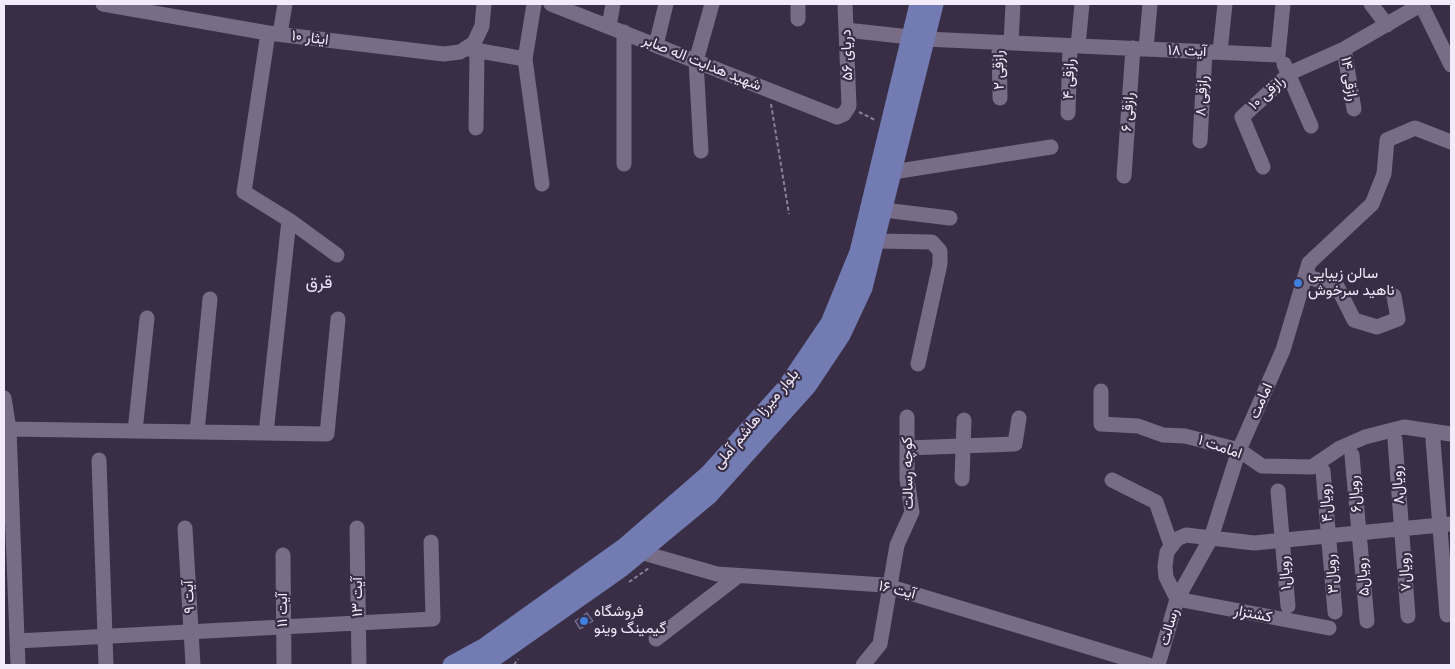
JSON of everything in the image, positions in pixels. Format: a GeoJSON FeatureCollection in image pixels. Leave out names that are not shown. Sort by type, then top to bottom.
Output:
{"type":"FeatureCollection","features":[{"type":"Feature","properties":{"kind":"main road","name":"بلوار میرزا هاشم آملی"},"geometry":{"type":"LineString","coordinates":[[918,38],[919,4]]}},
{"type":"Feature","properties":{"kind":"main road","name":"بلوار میرزا هاشم آملی"},"geometry":{"type":"LineString","coordinates":[[483,665],[708,476],[786,388],[830,323],[860,252],[891,150],[894,126],[918,38],[934,4]]}},
{"type":"Feature","properties":{"kind":"main road","name":"بلوار میرزا هاشم آملی"},"geometry":{"type":"LineString","coordinates":[[452,665],[560,602],[640,552],[709,495],[807,386],[845,327],[863,288],[893,172],[891,150]]}},
{"type":"Feature","properties":{"kind":"street","name":"ایثار ۱۰"},"geometry":{"type":"LineString","coordinates":[[103,4],[274,34],[444,54],[472,50]]}},
{"type":"Feature","properties":{"kind":"street"},"geometry":{"type":"LineString","coordinates":[[285,4],[274,34],[244,192],[289,220],[337,255]]}},
{"type":"Feature","properties":{"kind":"street"},"geometry":{"type":"LineString","coordinates":[[476,128],[472,50],[480,31],[484,4]]}},
{"type":"Feature","properties":{"kind":"street"},"geometry":{"type":"LineString","coordinates":[[534,4],[525,59],[542,184]]}},
{"type":"Feature","properties":{"kind":"street","name":"شهید هدایت اله صابر"},"geometry":{"type":"LineString","coordinates":[[551,4],[837,117],[844,114],[849,106]]}},
{"type":"Feature","properties":{"kind":"street"},"geometry":{"type":"LineString","coordinates":[[609,26],[613,4]]}},
{"type":"Feature","properties":{"kind":"street"},"geometry":{"type":"LineString","coordinates":[[656,45],[666,4]]}},
{"type":"Feature","properties":{"kind":"street"},"geometry":{"type":"LineString","coordinates":[[702,151],[696,61],[712,4]]}},
{"type":"Feature","properties":{"kind":"street","name":"دریای ۵۶"},"geometry":{"type":"LineString","coordinates":[[845,4],[849,106]]}},
{"type":"Feature","properties":{"kind":"street","name":"رازقی ۲"},"geometry":{"type":"LineString","coordinates":[[1000,98],[1005,43],[1014,4]]}},
{"type":"Feature","properties":{"kind":"street","name":"رازقی ۴"},"geometry":{"type":"LineString","coordinates":[[1068,113],[1074,46],[1082,4]]}},
{"type":"Feature","properties":{"kind":"street","name":"رازقی ۶"},"geometry":{"type":"LineString","coordinates":[[1124,176],[1139,49],[1150,4]]}},
{"type":"Feature","properties":{"kind":"street","name":"رازقی ۸"},"geometry":{"type":"LineString","coordinates":[[1200,141],[1212,52],[1225,4]]}},
{"type":"Feature","properties":{"kind":"street"},"geometry":{"type":"LineString","coordinates":[[1283,4],[1278,55],[1290,73],[1311,126]]}},
{"type":"Feature","properties":{"kind":"street"},"geometry":{"type":"LineString","coordinates":[[1371,4],[1387,25]]}},
{"type":"Feature","properties":{"kind":"street"},"geometry":{"type":"LineString","coordinates":[[1290,73],[1344,49],[1421,4],[1451,65]]}},
{"type":"Feature","properties":{"kind":"street","name":"آیت ۱۸"},"geometry":{"type":"LineString","coordinates":[[846,30],[918,38],[1278,55]]}},
{"type":"Feature","properties":{"kind":"street"},"geometry":{"type":"LineString","coordinates":[[624,32],[624,164]]}},
{"type":"Feature","properties":{"kind":"street","name":"رازقی ۱۴"},"geometry":{"type":"LineString","coordinates":[[1344,49],[1354,109]]}},
{"type":"Feature","properties":{"kind":"street"},"geometry":{"type":"LineString","coordinates":[[472,50],[525,59]]}},
{"type":"Feature","properties":{"kind":"street","name":"رازقی ۱۰"},"geometry":{"type":"LineString","coordinates":[[1263,167],[1242,117],[1290,73]]}},
{"type":"Feature","properties":{"kind":"street"},"geometry":{"type":"LineString","coordinates":[[1394,296],[1398,319],[1377,327],[1354,320],[1337,286],[1307,270],[1372,204],[1384,174],[1387,140],[1416,128],[1451,142]]}},
{"type":"Feature","properties":{"kind":"street"},"geometry":{"type":"LineString","coordinates":[[893,172],[1051,146]]}},
{"type":"Feature","properties":{"kind":"street"},"geometry":{"type":"LineString","coordinates":[[884,210],[950,218]]}},
{"type":"Feature","properties":{"kind":"street"},"geometry":{"type":"LineString","coordinates":[[266,433],[289,220]]}},
{"type":"Feature","properties":{"kind":"street"},"geometry":{"type":"LineString","coordinates":[[876,241],[932,242],[940,251],[940,264],[918,364]]}},
{"type":"Feature","properties":{"kind":"street","name":"امامت"},"geometry":{"type":"LineString","coordinates":[[1176,599],[1211,538],[1239,450],[1283,350],[1307,270]]}},
{"type":"Feature","properties":{"kind":"street"},"geometry":{"type":"LineString","coordinates":[[197,432],[210,298]]}},
{"type":"Feature","properties":{"kind":"street"},"geometry":{"type":"LineString","coordinates":[[135,431],[147,318]]}},
{"type":"Feature","properties":{"kind":"street"},"geometry":{"type":"LineString","coordinates":[[9,429],[327,434],[338,319]]}},
{"type":"Feature","properties":{"kind":"street","name":"امامت ۱"},"geometry":{"type":"LineString","coordinates":[[1101,391],[1101,424],[1138,426],[1163,435],[1185,436],[1239,450],[1262,466],[1312,467],[1340,448],[1365,437],[1404,427],[1451,434]]}},
{"type":"Feature","properties":{"kind":"street"},"geometry":{"type":"LineString","coordinates":[[4,398],[9,429],[9,558],[18,665]]}},
{"type":"Feature","properties":{"kind":"street","name":"کوچه رسالت"},"geometry":{"type":"LineString","coordinates":[[863,665],[880,644],[897,545],[912,512],[907,479],[907,417]]}},
{"type":"Feature","properties":{"kind":"street"},"geometry":{"type":"LineString","coordinates":[[908,448],[1015,444],[1019,418]]}},
{"type":"Feature","properties":{"kind":"street"},"geometry":{"type":"LineString","coordinates":[[962,479],[964,420]]}},
{"type":"Feature","properties":{"kind":"street","name":"رویال۸"},"geometry":{"type":"LineString","coordinates":[[1395,440],[1401,529]]}},
{"type":"Feature","properties":{"kind":"street"},"geometry":{"type":"LineString","coordinates":[[1433,440],[1446,525],[1447,615]]}},
{"type":"Feature","properties":{"kind":"street","name":"رویال۶"},"geometry":{"type":"LineString","coordinates":[[1352,455],[1359,533]]}},
{"type":"Feature","properties":{"kind":"street"},"geometry":{"type":"LineString","coordinates":[[99,460],[106,665]]}},
{"type":"Feature","properties":{"kind":"street","name":"رویال۴"},"geometry":{"type":"LineString","coordinates":[[1323,471],[1329,536]]}},
{"type":"Feature","properties":{"kind":"street"},"geometry":{"type":"LineString","coordinates":[[1112,480],[1156,502],[1172,546]]}},
{"type":"Feature","properties":{"kind":"street","name":"رویال۱"},"geometry":{"type":"LineString","coordinates":[[1278,491],[1288,606]]}},
{"type":"Feature","properties":{"kind":"street"},"geometry":{"type":"LineString","coordinates":[[1172,546],[1177,539],[1186,535],[1254,543],[1446,525]]}},
{"type":"Feature","properties":{"kind":"street","name":"آیت ۹"},"geometry":{"type":"LineString","coordinates":[[185,528],[193,665]]}},
{"type":"Feature","properties":{"kind":"street","name":"آیت ۱۳"},"geometry":{"type":"LineString","coordinates":[[357,528],[359,665]]}},
{"type":"Feature","properties":{"kind":"street","name":"رویال۷"},"geometry":{"type":"LineString","coordinates":[[1401,529],[1408,616]]}},
{"type":"Feature","properties":{"kind":"street","name":"رویال۵"},"geometry":{"type":"LineString","coordinates":[[1359,533],[1367,621]]}},
{"type":"Feature","properties":{"kind":"street","name":"رویال۳"},"geometry":{"type":"LineString","coordinates":[[1329,536],[1335,612]]}},
{"type":"Feature","properties":{"kind":"street"},"geometry":{"type":"LineString","coordinates":[[17,641],[433,619],[431,542]]}},
{"type":"Feature","properties":{"kind":"street","name":"رسالت"},"geometry":{"type":"LineString","coordinates":[[1158,665],[1176,599],[1166,578],[1165,566],[1167,552],[1172,546]]}},
{"type":"Feature","properties":{"kind":"street","name":"آیت ۱۶"},"geometry":{"type":"LineString","coordinates":[[640,552],[717,574],[890,586],[1148,665]]}},
{"type":"Feature","properties":{"kind":"street","name":"آیت ۱۱"},"geometry":{"type":"LineString","coordinates":[[283,555],[282,627],[284,665]]}},
{"type":"Feature","properties":{"kind":"street"},"geometry":{"type":"LineString","coordinates":[[656,639],[738,576]]}},
{"type":"Feature","properties":{"kind":"street","name":"کشتزار"},"geometry":{"type":"LineString","coordinates":[[1176,599],[1329,628]]}},
{"type":"Feature","properties":{"kind":"path"},"geometry":{"type":"LineString","coordinates":[[768,90],[789,214]]}},
{"type":"Feature","properties":{"kind":"path"},"geometry":{"type":"LineString","coordinates":[[849,106],[894,126]]}},
{"type":"Feature","properties":{"kind":"building","name":"فروشگاه گیمینگ وینو"},"geometry":{"type":"Polygon","coordinates":[[[587,613],[593,621],[580,629],[575,621],[587,613]]]}},
{"type":"Feature","properties":{"kind":"place","name":"سالن زیبایی ناهید سرخوش"},"geometry":{"type":"Point","coordinates":[1298,283]}},
{"type":"Feature","properties":{"kind":"place","name":"فروشگاه گیمینگ وینو"},"geometry":{"type":"Point","coordinates":[584,621]}},
{"type":"Feature","properties":{"kind":"district","name":"قرق"},"geometry":{"type":"Point","coordinates":[319,283]}}]}
